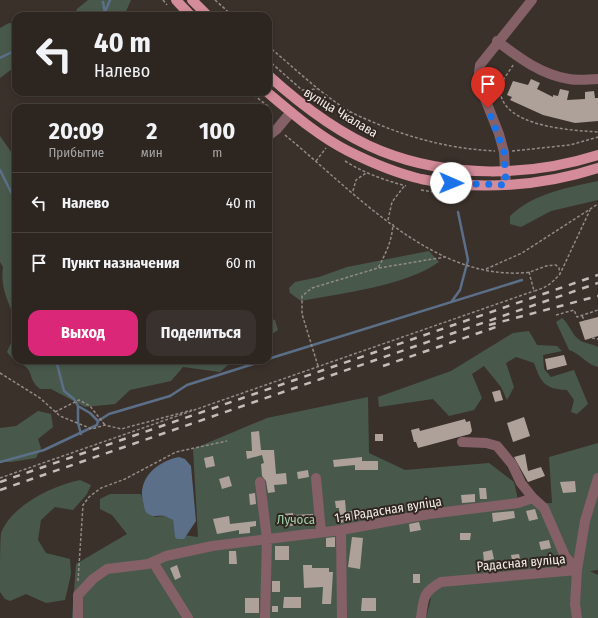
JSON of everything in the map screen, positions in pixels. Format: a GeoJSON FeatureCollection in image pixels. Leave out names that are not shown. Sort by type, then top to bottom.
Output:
{"type":"FeatureCollection","features":[{"type":"Feature","properties":{"kind":"main road"},"geometry":{"type":"LineString","coordinates":[[176,0],[187,12]]}},
{"type":"Feature","properties":{"kind":"main road"},"geometry":{"type":"LineString","coordinates":[[192,0],[204,12]]}},
{"type":"Feature","properties":{"kind":"main road","name":"вуліца Чкалава"},"geometry":{"type":"LineString","coordinates":[[272,79],[293,98],[339,129],[381,151],[421,162],[470,171],[506,171],[547,167],[598,155]]}},
{"type":"Feature","properties":{"kind":"main road","name":"вуліца Чкалава"},"geometry":{"type":"LineString","coordinates":[[272,96],[291,112],[347,150],[383,166],[420,178],[451,183],[506,185],[555,178],[598,168]]}},
{"type":"Feature","properties":{"kind":"street"},"geometry":{"type":"LineString","coordinates":[[506,185],[504,152],[499,134],[478,81],[480,65],[497,41],[532,0]]}},
{"type":"Feature","properties":{"kind":"street"},"geometry":{"type":"LineString","coordinates":[[497,41],[518,57],[538,69],[569,79],[598,79]]}},
{"type":"Feature","properties":{"kind":"street"},"geometry":{"type":"LineString","coordinates":[[272,133],[291,112]]}},
{"type":"Feature","properties":{"kind":"street"},"geometry":{"type":"LineString","coordinates":[[462,442],[486,443],[496,446],[512,464],[521,483],[533,498],[544,508],[565,556],[577,570],[575,604],[576,618]]}},
{"type":"Feature","properties":{"kind":"street"},"geometry":{"type":"LineString","coordinates":[[316,478],[321,532]]}},
{"type":"Feature","properties":{"kind":"street","name":"Радасная вуліца"},"geometry":{"type":"LineString","coordinates":[[421,618],[424,598],[429,589],[442,582],[577,570],[585,521],[598,478]]}},
{"type":"Feature","properties":{"kind":"street"},"geometry":{"type":"LineString","coordinates":[[260,482],[267,539],[265,618]]}},
{"type":"Feature","properties":{"kind":"street","name":"1-я Радасная вуліца"},"geometry":{"type":"LineString","coordinates":[[78,595],[93,579],[107,569],[153,562],[166,556],[212,546],[341,530],[429,514],[518,503],[533,498]]}},
{"type":"Feature","properties":{"kind":"street"},"geometry":{"type":"LineString","coordinates":[[341,530],[342,618]]}},
{"type":"Feature","properties":{"kind":"street"},"geometry":{"type":"LineString","coordinates":[[153,562],[188,618]]}},
{"type":"Feature","properties":{"kind":"street"},"geometry":{"type":"LineString","coordinates":[[78,595],[78,618]]}},
{"type":"Feature","properties":{"kind":"path"},"geometry":{"type":"LineString","coordinates":[[215,0],[228,12]]}},
{"type":"Feature","properties":{"kind":"path"},"geometry":{"type":"LineString","coordinates":[[272,49],[318,89],[351,111],[408,136],[447,146],[504,152],[570,145],[598,137]]}},
{"type":"Feature","properties":{"kind":"path"},"geometry":{"type":"LineString","coordinates":[[518,57],[500,87],[502,100],[508,110],[530,121],[562,129],[598,132]]}},
{"type":"Feature","properties":{"kind":"path"},"geometry":{"type":"LineString","coordinates":[[272,64],[302,90],[318,89]]}},
{"type":"Feature","properties":{"kind":"path"},"geometry":{"type":"LineString","coordinates":[[342,124],[351,111]]}},
{"type":"Feature","properties":{"kind":"path"},"geometry":{"type":"LineString","coordinates":[[277,129],[393,224],[444,257],[460,264],[497,272],[529,272],[540,267],[556,265],[559,268],[560,274]]}},
{"type":"Feature","properties":{"kind":"path"},"geometry":{"type":"LineString","coordinates":[[316,161],[325,148]]}},
{"type":"Feature","properties":{"kind":"path"},"geometry":{"type":"LineString","coordinates":[[353,192],[356,180],[366,173]]}},
{"type":"Feature","properties":{"kind":"path"},"geometry":{"type":"LineString","coordinates":[[388,220],[392,202],[405,185]]}},
{"type":"Feature","properties":{"kind":"path"},"geometry":{"type":"LineString","coordinates":[[485,270],[522,254],[598,204]]}},
{"type":"Feature","properties":{"kind":"path"},"geometry":{"type":"LineString","coordinates":[[0,478],[155,425],[318,366],[546,288],[560,274],[590,209]]}},
{"type":"Feature","properties":{"kind":"path"},"geometry":{"type":"LineString","coordinates":[[378,268],[388,251],[392,238],[393,224]]}},
{"type":"Feature","properties":{"kind":"path"},"geometry":{"type":"LineString","coordinates":[[318,366],[301,307],[302,296],[312,288],[378,268],[444,257]]}},
{"type":"Feature","properties":{"kind":"path"},"geometry":{"type":"LineString","coordinates":[[529,272],[534,291]]}},
{"type":"Feature","properties":{"kind":"path"},"geometry":{"type":"LineString","coordinates":[[556,315],[574,310],[576,317],[598,310]]}},
{"type":"Feature","properties":{"kind":"path"},"geometry":{"type":"LineString","coordinates":[[582,316],[585,321]]}},
{"type":"Feature","properties":{"kind":"path"},"geometry":{"type":"LineString","coordinates":[[592,338],[598,339]]}},
{"type":"Feature","properties":{"kind":"path"},"geometry":{"type":"LineString","coordinates":[[0,374],[40,398],[60,416],[91,428],[105,425],[121,429],[200,408]]}},
{"type":"Feature","properties":{"kind":"path"},"geometry":{"type":"LineString","coordinates":[[55,412],[79,400],[90,406],[105,425]]}},
{"type":"Feature","properties":{"kind":"path"},"geometry":{"type":"LineString","coordinates":[[78,595],[83,505],[89,497],[100,488],[125,479],[176,452],[227,441]]}},
{"type":"Feature","properties":{"kind":"green space"},"geometry":{"type":"Polygon","coordinates":[[[88,0],[131,0],[126,12],[76,12],[77,9],[88,0]]]}},
{"type":"Feature","properties":{"kind":"green space"},"geometry":{"type":"Polygon","coordinates":[[[9,23],[12,23],[12,69],[0,78],[0,28],[9,23]]]}},
{"type":"Feature","properties":{"kind":"green space"},"geometry":{"type":"Polygon","coordinates":[[[0,136],[12,153],[12,311],[5,294],[2,274],[3,267],[0,262],[0,136]]]}},
{"type":"Feature","properties":{"kind":"green space"},"geometry":{"type":"Polygon","coordinates":[[[598,181],[598,200],[551,211],[521,227],[510,224],[510,216],[519,208],[540,197],[551,192],[598,181]]]}},
{"type":"Feature","properties":{"kind":"green space"},"geometry":{"type":"Polygon","coordinates":[[[429,251],[439,262],[425,270],[392,283],[373,288],[301,301],[290,293],[289,288],[295,282],[319,277],[347,267],[429,251]]]}},
{"type":"Feature","properties":{"kind":"green space"},"geometry":{"type":"Polygon","coordinates":[[[562,318],[579,340],[598,347],[598,367],[590,364],[569,350],[556,322],[562,318]]]}},
{"type":"Feature","properties":{"kind":"green space"},"geometry":{"type":"Polygon","coordinates":[[[272,319],[275,320],[278,330],[272,334],[272,319]]]}},
{"type":"Feature","properties":{"kind":"green space"},"geometry":{"type":"Polygon","coordinates":[[[529,331],[537,345],[557,346],[562,351],[543,355],[544,369],[551,377],[574,370],[588,404],[577,414],[571,412],[574,400],[567,390],[554,388],[545,384],[539,376],[534,363],[516,357],[506,363],[514,387],[507,400],[501,387],[484,366],[472,374],[482,398],[474,410],[449,416],[433,399],[379,407],[378,397],[451,371],[513,333],[529,331]]]}},
{"type":"Feature","properties":{"kind":"green space"},"geometry":{"type":"Polygon","coordinates":[[[12,340],[12,357],[7,352],[12,340]]]}},
{"type":"Feature","properties":{"kind":"green space"},"geometry":{"type":"Polygon","coordinates":[[[22,364],[229,364],[220,372],[183,367],[171,381],[130,390],[115,404],[85,407],[51,389],[40,389],[30,373],[22,364]]]}},
{"type":"Feature","properties":{"kind":"green space","name":"Лучоса"},"geometry":{"type":"Polygon","coordinates":[[[368,397],[369,453],[405,470],[489,463],[514,482],[519,504],[552,503],[549,457],[598,443],[598,570],[590,571],[598,575],[598,618],[426,618],[431,598],[429,599],[425,618],[72,618],[76,564],[127,534],[112,515],[100,509],[100,499],[110,494],[141,494],[145,509],[155,517],[165,516],[173,520],[175,534],[198,537],[193,449],[267,418],[368,397]]]}},
{"type":"Feature","properties":{"kind":"green space"},"geometry":{"type":"Polygon","coordinates":[[[38,411],[51,414],[53,427],[38,439],[41,448],[36,458],[11,462],[0,462],[0,428],[16,426],[38,411]]]}},
{"type":"Feature","properties":{"kind":"green space"},"geometry":{"type":"Polygon","coordinates":[[[80,480],[91,485],[87,494],[73,510],[55,507],[41,520],[38,540],[46,553],[70,559],[71,574],[65,600],[46,603],[26,594],[10,601],[5,599],[0,592],[0,552],[1,533],[6,523],[14,514],[34,498],[57,487],[80,480]]]}},
{"type":"Feature","properties":{"kind":"water"},"geometry":{"type":"Polygon","coordinates":[[[179,457],[185,459],[191,466],[196,521],[184,539],[177,539],[175,537],[173,520],[165,516],[153,516],[147,513],[144,508],[142,493],[146,478],[151,472],[164,462],[179,457]]]}},
{"type":"Feature","properties":{"kind":"building"},"geometry":{"type":"Polygon","coordinates":[[[531,79],[540,83],[537,89],[553,97],[553,95],[558,96],[560,89],[569,91],[567,100],[585,99],[585,92],[594,91],[595,98],[598,98],[598,121],[575,123],[543,115],[510,100],[512,97],[507,95],[513,81],[528,85],[531,79]]]}},
{"type":"Feature","properties":{"kind":"building"},"geometry":{"type":"Polygon","coordinates":[[[598,317],[598,336],[585,340],[579,322],[598,317]]]}},
{"type":"Feature","properties":{"kind":"building"},"geometry":{"type":"Polygon","coordinates":[[[564,355],[567,365],[547,370],[545,359],[564,355]]]}},
{"type":"Feature","properties":{"kind":"building"},"geometry":{"type":"Polygon","coordinates":[[[500,390],[503,400],[495,402],[492,392],[500,390]]]}},
{"type":"Feature","properties":{"kind":"building"},"geometry":{"type":"Polygon","coordinates":[[[524,417],[530,436],[513,442],[507,423],[524,417]]]}},
{"type":"Feature","properties":{"kind":"building"},"geometry":{"type":"Polygon","coordinates":[[[465,419],[466,422],[470,421],[472,431],[470,434],[418,448],[416,442],[414,442],[411,430],[419,428],[420,431],[465,419]]]}},
{"type":"Feature","properties":{"kind":"building"},"geometry":{"type":"Polygon","coordinates":[[[259,431],[261,450],[274,450],[276,474],[286,473],[287,484],[274,485],[275,492],[268,493],[266,481],[262,476],[261,464],[264,463],[262,455],[247,459],[246,451],[252,451],[251,432],[259,431]]]}},
{"type":"Feature","properties":{"kind":"building"},"geometry":{"type":"Polygon","coordinates":[[[375,434],[383,434],[383,441],[375,441],[375,434]]]}},
{"type":"Feature","properties":{"kind":"building"},"geometry":{"type":"Polygon","coordinates":[[[525,454],[528,471],[541,467],[545,476],[528,482],[514,457],[525,454]]]}},
{"type":"Feature","properties":{"kind":"building"},"geometry":{"type":"Polygon","coordinates":[[[213,456],[215,466],[206,468],[204,458],[213,456]]]}},
{"type":"Feature","properties":{"kind":"building"},"geometry":{"type":"Polygon","coordinates":[[[362,457],[362,461],[378,461],[378,470],[355,470],[355,465],[334,467],[333,460],[362,457]]]}},
{"type":"Feature","properties":{"kind":"building"},"geometry":{"type":"Polygon","coordinates":[[[308,470],[309,477],[298,479],[297,472],[308,470]]]}},
{"type":"Feature","properties":{"kind":"building"},"geometry":{"type":"Polygon","coordinates":[[[229,476],[232,486],[222,489],[219,479],[229,476]]]}},
{"type":"Feature","properties":{"kind":"building"},"geometry":{"type":"Polygon","coordinates":[[[575,481],[576,492],[563,493],[560,482],[575,481]]]}},
{"type":"Feature","properties":{"kind":"building"},"geometry":{"type":"Polygon","coordinates":[[[479,488],[486,488],[487,499],[480,499],[479,488]]]}},
{"type":"Feature","properties":{"kind":"building"},"geometry":{"type":"Polygon","coordinates":[[[255,493],[256,504],[250,505],[249,494],[255,493]]]}},
{"type":"Feature","properties":{"kind":"building"},"geometry":{"type":"Polygon","coordinates":[[[475,494],[475,502],[462,503],[461,495],[475,494]]]}},
{"type":"Feature","properties":{"kind":"building"},"geometry":{"type":"Polygon","coordinates":[[[345,500],[346,512],[363,509],[364,518],[340,523],[339,508],[336,508],[335,501],[345,500]]]}},
{"type":"Feature","properties":{"kind":"building"},"geometry":{"type":"Polygon","coordinates":[[[535,509],[538,519],[529,521],[526,511],[535,509]]]}},
{"type":"Feature","properties":{"kind":"building"},"geometry":{"type":"Polygon","coordinates":[[[514,511],[515,518],[493,522],[492,513],[514,511]]]}},
{"type":"Feature","properties":{"kind":"building"},"geometry":{"type":"Polygon","coordinates":[[[293,513],[293,515],[313,514],[314,523],[283,527],[282,514],[293,513]]]}},
{"type":"Feature","properties":{"kind":"building"},"geometry":{"type":"Polygon","coordinates":[[[229,516],[230,524],[256,521],[256,526],[250,527],[250,533],[239,534],[239,530],[217,534],[213,519],[229,516]]]}},
{"type":"Feature","properties":{"kind":"building"},"geometry":{"type":"Polygon","coordinates":[[[419,522],[421,530],[410,532],[409,524],[419,522]]]}},
{"type":"Feature","properties":{"kind":"building"},"geometry":{"type":"Polygon","coordinates":[[[460,533],[471,533],[470,540],[460,540],[460,533]]]}},
{"type":"Feature","properties":{"kind":"building"},"geometry":{"type":"Polygon","coordinates":[[[335,537],[335,547],[326,547],[326,538],[335,537]]]}},
{"type":"Feature","properties":{"kind":"building"},"geometry":{"type":"Polygon","coordinates":[[[352,537],[363,538],[360,569],[348,567],[352,537]]]}},
{"type":"Feature","properties":{"kind":"building"},"geometry":{"type":"Polygon","coordinates":[[[549,540],[551,548],[541,550],[539,542],[549,540]]]}},
{"type":"Feature","properties":{"kind":"building"},"geometry":{"type":"Polygon","coordinates":[[[275,546],[289,546],[289,560],[275,560],[275,546]]]}},
{"type":"Feature","properties":{"kind":"building"},"geometry":{"type":"Polygon","coordinates":[[[492,550],[494,559],[484,561],[483,552],[492,550]]]}},
{"type":"Feature","properties":{"kind":"building"},"geometry":{"type":"Polygon","coordinates":[[[229,551],[236,551],[237,564],[229,564],[229,551]]]}},
{"type":"Feature","properties":{"kind":"building"},"geometry":{"type":"Polygon","coordinates":[[[519,554],[521,563],[513,564],[511,555],[519,554]]]}},
{"type":"Feature","properties":{"kind":"building"},"geometry":{"type":"Polygon","coordinates":[[[177,565],[181,577],[175,580],[170,568],[177,565]]]}},
{"type":"Feature","properties":{"kind":"building"},"geometry":{"type":"Polygon","coordinates":[[[303,565],[312,565],[312,568],[329,568],[329,572],[333,572],[331,604],[322,604],[323,587],[304,588],[303,565]]]}},
{"type":"Feature","properties":{"kind":"building"},"geometry":{"type":"Polygon","coordinates":[[[413,574],[420,574],[420,583],[413,583],[413,574]]]}},
{"type":"Feature","properties":{"kind":"building"},"geometry":{"type":"Polygon","coordinates":[[[272,581],[280,581],[280,592],[272,592],[272,581]]]}},
{"type":"Feature","properties":{"kind":"building"},"geometry":{"type":"Polygon","coordinates":[[[284,597],[301,597],[301,608],[283,608],[284,597]]]}},
{"type":"Feature","properties":{"kind":"building"},"geometry":{"type":"Polygon","coordinates":[[[245,598],[259,598],[259,613],[245,613],[245,598]]]}},
{"type":"Feature","properties":{"kind":"building"},"geometry":{"type":"Polygon","coordinates":[[[362,598],[376,598],[376,611],[361,611],[362,598]]]}},
{"type":"Feature","properties":{"kind":"building"},"geometry":{"type":"Polygon","coordinates":[[[272,606],[278,606],[278,612],[272,612],[272,606]]]}},
{"type":"Feature","properties":{"kind":"waterway"},"geometry":{"type":"LineString","coordinates":[[105,12],[110,0]]}},
{"type":"Feature","properties":{"kind":"waterway"},"geometry":{"type":"LineString","coordinates":[[103,2],[105,12]]}},
{"type":"Feature","properties":{"kind":"waterway"},"geometry":{"type":"LineString","coordinates":[[0,58],[12,52]]}},
{"type":"Feature","properties":{"kind":"waterway"},"geometry":{"type":"LineString","coordinates":[[0,170],[12,194]]}},
{"type":"Feature","properties":{"kind":"waterway"},"geometry":{"type":"LineString","coordinates":[[452,301],[460,290],[468,260],[458,212]]}},
{"type":"Feature","properties":{"kind":"waterway"},"geometry":{"type":"LineString","coordinates":[[272,358],[522,280]]}},
{"type":"Feature","properties":{"kind":"waterway"},"geometry":{"type":"LineString","coordinates":[[57,364],[64,391],[74,399],[78,406],[90,413],[98,421]]}},
{"type":"Feature","properties":{"kind":"waterway"},"geometry":{"type":"LineString","coordinates":[[0,462],[44,450],[97,425],[98,421],[109,414],[170,396],[187,385],[253,364]]}},
{"type":"Feature","properties":{"kind":"waterway"},"geometry":{"type":"LineString","coordinates":[[78,406],[78,423],[81,434]]}},
{"type":"Feature","properties":{"kind":"railway"},"geometry":{"type":"LineString","coordinates":[[0,482],[598,275]]}},
{"type":"Feature","properties":{"kind":"railway"},"geometry":{"type":"LineString","coordinates":[[0,490],[598,283]]}},
{"type":"Feature","properties":{"kind":"railway"},"geometry":{"type":"LineString","coordinates":[[489,325],[598,296]]}},
{"type":"Feature","properties":{"kind":"railway"},"geometry":{"type":"LineString","coordinates":[[383,366],[496,327]]}},
{"type":"Feature","properties":{"kind":"route"},"geometry":{"type":"LineString","coordinates":[[451,183],[506,185],[504,152],[499,134],[488,108]]}}]}
